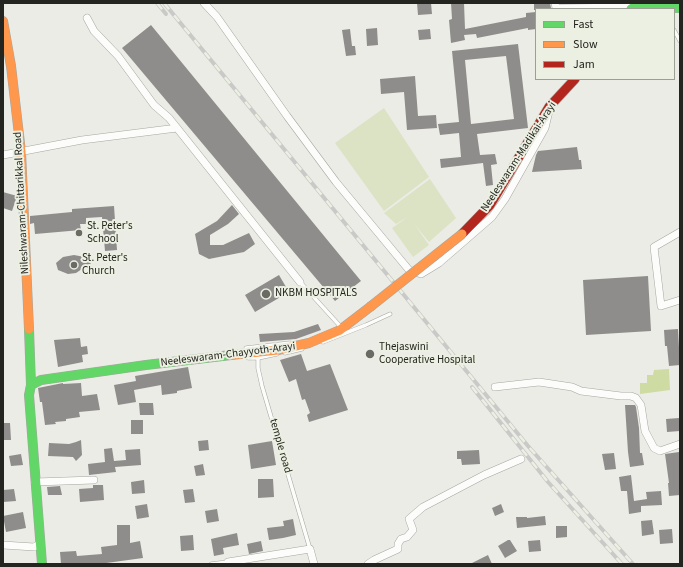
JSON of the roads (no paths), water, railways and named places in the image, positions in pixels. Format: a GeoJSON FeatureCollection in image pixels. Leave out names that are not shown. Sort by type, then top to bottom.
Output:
{"type":"FeatureCollection","features":[{"type":"Feature","properties":{"kind":"main road"},"geometry":{"type":"LineString","coordinates":[[633,8],[664,8]]}},
{"type":"Feature","properties":{"kind":"main road","name":"Nileshwaram-Chittarikkal Road"},"geometry":{"type":"LineString","coordinates":[[3,21],[11,66],[21,152],[31,385],[29,395],[42,564]]}},
{"type":"Feature","properties":{"kind":"main road","name":"Neeleswaram-Madikai-Arayi"},"geometry":{"type":"LineString","coordinates":[[462,234],[490,205],[550,107],[574,80]]}},
{"type":"Feature","properties":{"kind":"main road","name":"Neeleswaram-Chayyoth-Arayi"},"geometry":{"type":"LineString","coordinates":[[31,385],[41,380],[146,365],[278,350],[309,343],[340,330],[462,234]]}},
{"type":"Feature","properties":{"kind":"street"},"geometry":{"type":"LineString","coordinates":[[204,3],[217,17],[336,182],[409,270],[421,274],[439,263],[492,217],[505,199],[545,128],[550,107]]}},
{"type":"Feature","properties":{"kind":"street"},"geometry":{"type":"LineString","coordinates":[[555,3],[556,8],[633,8]]}},
{"type":"Feature","properties":{"kind":"street"},"geometry":{"type":"LineString","coordinates":[[86,18],[94,31],[118,56],[154,105],[169,118],[300,282]]}},
{"type":"Feature","properties":{"kind":"street"},"geometry":{"type":"LineString","coordinates":[[3,155],[82,140],[177,128]]}},
{"type":"Feature","properties":{"kind":"street"},"geometry":{"type":"LineString","coordinates":[[680,232],[654,247],[660,306],[680,300]]}},
{"type":"Feature","properties":{"kind":"street"},"geometry":{"type":"LineString","coordinates":[[495,387],[539,382],[572,387],[581,391],[631,396],[636,398],[641,405],[646,431],[654,448],[660,451],[680,444]]}},
{"type":"Feature","properties":{"kind":"street"},"geometry":{"type":"LineString","coordinates":[[368,564],[398,549],[398,544],[401,539],[407,537],[413,530],[409,519],[423,507],[484,475],[521,459]]}},
{"type":"Feature","properties":{"kind":"street"},"geometry":{"type":"LineString","coordinates":[[35,482],[94,480]]}},
{"type":"Feature","properties":{"kind":"street"},"geometry":{"type":"LineString","coordinates":[[3,545],[34,546],[40,544]]}},
{"type":"Feature","properties":{"kind":"street"},"geometry":{"type":"LineString","coordinates":[[228,563],[310,548],[314,564]]}},
{"type":"Feature","properties":{"kind":"lane"},"geometry":{"type":"LineString","coordinates":[[675,32],[680,41]]}},
{"type":"Feature","properties":{"kind":"lane"},"geometry":{"type":"LineString","coordinates":[[300,282],[340,326],[307,341],[246,348],[248,358],[258,358],[296,351],[352,331],[390,314]]}},
{"type":"Feature","properties":{"kind":"lane","name":"temple road"},"geometry":{"type":"LineString","coordinates":[[258,358],[258,368],[262,386],[310,548]]}},
{"type":"Feature","properties":{"kind":"lane"},"geometry":{"type":"LineString","coordinates":[[210,564],[228,563]]}},
{"type":"Feature","properties":{"kind":"railway"},"geometry":{"type":"LineString","coordinates":[[157,3],[166,14]]}},
{"type":"Feature","properties":{"kind":"railway"},"geometry":{"type":"LineString","coordinates":[[164,3],[528,446],[633,564]]}},
{"type":"Feature","properties":{"kind":"railway"},"geometry":{"type":"LineString","coordinates":[[472,387],[548,482],[622,564]]}},
{"type":"Feature","properties":{"kind":"place","name":"St. Peter's School"},"geometry":{"type":"Point","coordinates":[79,233]}},
{"type":"Feature","properties":{"kind":"place","name":"St. Peter's Church"},"geometry":{"type":"Point","coordinates":[74,265]}},
{"type":"Feature","properties":{"kind":"place","name":"NKBM HOSPITALS"},"geometry":{"type":"Point","coordinates":[266,294]}},
{"type":"Feature","properties":{"kind":"place","name":"Thejaswini Cooperative Hospital"},"geometry":{"type":"Point","coordinates":[370,354]}}]}
